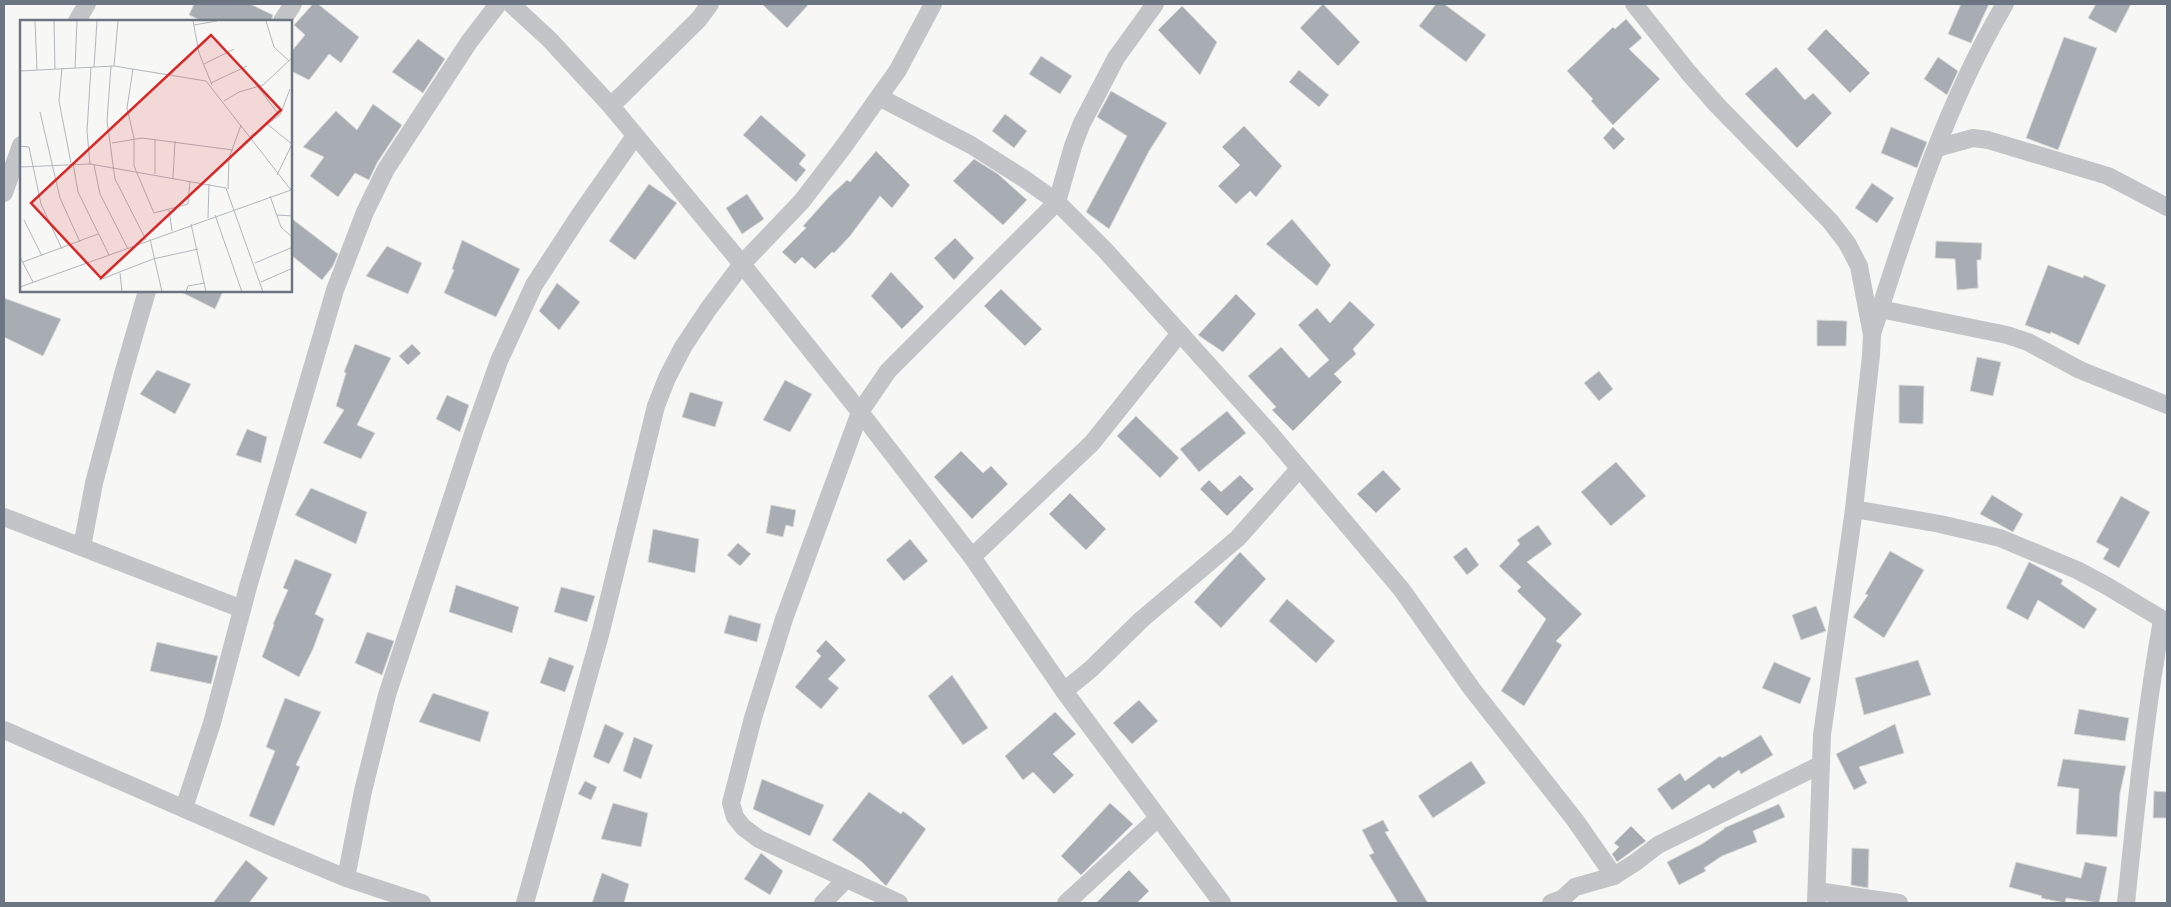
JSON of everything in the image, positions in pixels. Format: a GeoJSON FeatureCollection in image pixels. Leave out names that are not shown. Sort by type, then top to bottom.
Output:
{"type":"FeatureCollection","features":[{"type":"Feature","properties":{"kind":"street"},"geometry":{"type":"LineString","coordinates":[[78,20],[87,4]]}},
{"type":"Feature","properties":{"kind":"street"},"geometry":{"type":"LineString","coordinates":[[283,20],[293,4]]}},
{"type":"Feature","properties":{"kind":"street"},"geometry":{"type":"LineString","coordinates":[[184,808],[212,723],[242,609],[335,290],[365,212],[386,169],[469,42],[498,4]]}},
{"type":"Feature","properties":{"kind":"street"},"geometry":{"type":"LineString","coordinates":[[511,4],[549,39],[611,106],[742,264],[860,412],[972,557],[1064,691],[1222,903]]}},
{"type":"Feature","properties":{"kind":"street"},"geometry":{"type":"LineString","coordinates":[[611,106],[698,19],[710,4]]}},
{"type":"Feature","properties":{"kind":"street"},"geometry":{"type":"LineString","coordinates":[[525,903],[601,631],[656,406],[667,378],[683,347],[742,264],[802,201],[879,97],[898,70],[933,4]]}},
{"type":"Feature","properties":{"kind":"street"},"geometry":{"type":"LineString","coordinates":[[899,903],[758,839],[743,827],[735,817],[731,802],[753,718],[784,619],[860,412],[893,366],[1057,202],[1073,146],[1082,123],[1116,58],[1155,4]]}},
{"type":"Feature","properties":{"kind":"street"},"geometry":{"type":"LineString","coordinates":[[1634,4],[1717,105],[1830,221],[1847,243],[1859,266],[1872,336]]}},
{"type":"Feature","properties":{"kind":"street"},"geometry":{"type":"LineString","coordinates":[[1899,903],[1817,897],[1822,735],[1854,509],[1872,336],[1906,231],[1937,148],[1976,57],[2005,4]]}},
{"type":"Feature","properties":{"kind":"street"},"geometry":{"type":"LineString","coordinates":[[879,97],[971,145],[1057,202],[1180,333],[1269,432],[1402,590],[1468,683],[1575,820],[1614,876]]}},
{"type":"Feature","properties":{"kind":"street"},"geometry":{"type":"LineString","coordinates":[[346,878],[363,791],[387,695],[466,453],[499,361],[534,286],[579,216],[635,136]]}},
{"type":"Feature","properties":{"kind":"street"},"geometry":{"type":"LineString","coordinates":[[1937,148],[1967,139],[1988,140],[2108,176],[2167,207]]}},
{"type":"Feature","properties":{"kind":"street"},"geometry":{"type":"LineString","coordinates":[[4,193],[20,148]]}},
{"type":"Feature","properties":{"kind":"street"},"geometry":{"type":"LineString","coordinates":[[82,547],[94,483],[147,292]]}},
{"type":"Feature","properties":{"kind":"street"},"geometry":{"type":"LineString","coordinates":[[1880,309],[2028,342],[2080,370],[2167,405]]}},
{"type":"Feature","properties":{"kind":"street"},"geometry":{"type":"LineString","coordinates":[[972,557],[1092,443],[1180,333]]}},
{"type":"Feature","properties":{"kind":"street"},"geometry":{"type":"LineString","coordinates":[[1064,691],[1091,669],[1142,620],[1238,538],[1299,469]]}},
{"type":"Feature","properties":{"kind":"street"},"geometry":{"type":"LineString","coordinates":[[1854,509],[1940,524],[2000,538],[2084,574],[2165,621],[2154,666],[2139,776],[2126,903]]}},
{"type":"Feature","properties":{"kind":"street"},"geometry":{"type":"LineString","coordinates":[[4,517],[242,609]]}},
{"type":"Feature","properties":{"kind":"street"},"geometry":{"type":"LineString","coordinates":[[4,730],[346,878],[422,903]]}},
{"type":"Feature","properties":{"kind":"street"},"geometry":{"type":"LineString","coordinates":[[1551,903],[1562,899],[1575,887],[1614,876],[1658,845],[1820,765]]}},
{"type":"Feature","properties":{"kind":"street"},"geometry":{"type":"LineString","coordinates":[[1066,903],[1158,818]]}},
{"type":"Feature","properties":{"kind":"street"},"geometry":{"type":"LineString","coordinates":[[823,903],[846,879]]}},
{"type":"Feature","properties":{"kind":"building"},"geometry":{"type":"Polygon","coordinates":[[[194,4],[250,4],[273,15],[271,20],[200,20],[189,15],[194,4]]]}},
{"type":"Feature","properties":{"kind":"building"},"geometry":{"type":"Polygon","coordinates":[[[313,4],[318,4],[359,37],[341,63],[329,54],[309,80],[292,72],[292,51],[305,35],[294,25],[313,4]]]}},
{"type":"Feature","properties":{"kind":"building"},"geometry":{"type":"Polygon","coordinates":[[[762,4],[809,4],[787,28],[762,4]]]}},
{"type":"Feature","properties":{"kind":"building"},"geometry":{"type":"Polygon","coordinates":[[[1323,4],[1360,42],[1338,66],[1300,28],[1323,4]]]}},
{"type":"Feature","properties":{"kind":"building"},"geometry":{"type":"Polygon","coordinates":[[[1436,4],[1444,4],[1486,35],[1466,62],[1419,26],[1436,4]]]}},
{"type":"Feature","properties":{"kind":"building"},"geometry":{"type":"Polygon","coordinates":[[[1961,4],[1989,4],[1971,43],[1948,34],[1961,4]]]}},
{"type":"Feature","properties":{"kind":"building"},"geometry":{"type":"Polygon","coordinates":[[[2096,4],[2131,4],[2116,33],[2088,18],[2096,4]]]}},
{"type":"Feature","properties":{"kind":"building"},"geometry":{"type":"Polygon","coordinates":[[[1182,6],[1217,42],[1200,75],[1158,30],[1182,6]]]}},
{"type":"Feature","properties":{"kind":"building"},"geometry":{"type":"Polygon","coordinates":[[[1626,19],[1642,38],[1629,49],[1660,79],[1613,125],[1591,101],[1593,99],[1567,71],[1613,27],[1615,29],[1626,19]]]}},
{"type":"Feature","properties":{"kind":"building"},"geometry":{"type":"Polygon","coordinates":[[[1826,29],[1870,73],[1850,93],[1807,49],[1826,29]]]}},
{"type":"Feature","properties":{"kind":"building"},"geometry":{"type":"Polygon","coordinates":[[[2064,37],[2097,48],[2058,150],[2026,138],[2064,37]]]}},
{"type":"Feature","properties":{"kind":"building"},"geometry":{"type":"Polygon","coordinates":[[[418,39],[445,59],[423,93],[392,72],[418,39]]]}},
{"type":"Feature","properties":{"kind":"building"},"geometry":{"type":"Polygon","coordinates":[[[1041,56],[1072,76],[1060,94],[1029,74],[1041,56]]]}},
{"type":"Feature","properties":{"kind":"building"},"geometry":{"type":"Polygon","coordinates":[[[1938,57],[1958,71],[1947,95],[1924,79],[1938,57]]]}},
{"type":"Feature","properties":{"kind":"building"},"geometry":{"type":"Polygon","coordinates":[[[1776,67],[1805,100],[1813,93],[1832,113],[1797,148],[1745,94],[1776,67]]]}},
{"type":"Feature","properties":{"kind":"building"},"geometry":{"type":"Polygon","coordinates":[[[1299,70],[1329,95],[1319,107],[1289,82],[1299,70]]]}},
{"type":"Feature","properties":{"kind":"building"},"geometry":{"type":"Polygon","coordinates":[[[1111,91],[1167,123],[1149,151],[1109,229],[1086,212],[1127,136],[1097,117],[1111,91]]]}},
{"type":"Feature","properties":{"kind":"building"},"geometry":{"type":"Polygon","coordinates":[[[373,104],[402,125],[377,163],[369,180],[355,173],[338,197],[310,176],[324,157],[303,147],[336,111],[357,130],[373,104]]]}},
{"type":"Feature","properties":{"kind":"building"},"geometry":{"type":"Polygon","coordinates":[[[1005,114],[1027,131],[1014,148],[992,131],[1005,114]]]}},
{"type":"Feature","properties":{"kind":"building"},"geometry":{"type":"Polygon","coordinates":[[[761,115],[806,155],[799,164],[806,170],[796,182],[743,135],[761,115]]]}},
{"type":"Feature","properties":{"kind":"building"},"geometry":{"type":"Polygon","coordinates":[[[1244,126],[1282,166],[1256,197],[1250,191],[1236,204],[1218,186],[1240,165],[1222,147],[1244,126]]]}},
{"type":"Feature","properties":{"kind":"building"},"geometry":{"type":"Polygon","coordinates":[[[1613,127],[1625,139],[1614,150],[1603,138],[1613,127]]]}},
{"type":"Feature","properties":{"kind":"building"},"geometry":{"type":"Polygon","coordinates":[[[1891,127],[1927,142],[1917,168],[1881,153],[1891,127]]]}},
{"type":"Feature","properties":{"kind":"building"},"geometry":{"type":"Polygon","coordinates":[[[876,151],[910,185],[892,208],[880,196],[850,236],[815,269],[802,257],[795,264],[782,252],[806,228],[803,226],[829,197],[847,180],[850,182],[876,151]]]}},
{"type":"Feature","properties":{"kind":"building"},"geometry":{"type":"Polygon","coordinates":[[[974,159],[998,174],[1027,200],[1003,225],[953,181],[974,159]]]}},
{"type":"Feature","properties":{"kind":"building"},"geometry":{"type":"Polygon","coordinates":[[[1872,183],[1894,198],[1877,223],[1855,208],[1872,183]]]}},
{"type":"Feature","properties":{"kind":"building"},"geometry":{"type":"Polygon","coordinates":[[[649,184],[677,203],[635,260],[609,241],[649,184]]]}},
{"type":"Feature","properties":{"kind":"building"},"geometry":{"type":"Polygon","coordinates":[[[747,194],[764,219],[742,234],[726,208],[747,194]]]}},
{"type":"Feature","properties":{"kind":"building"},"geometry":{"type":"Polygon","coordinates":[[[292,219],[338,254],[333,266],[322,280],[292,256],[292,219]]]}},
{"type":"Feature","properties":{"kind":"building"},"geometry":{"type":"Polygon","coordinates":[[[1292,219],[1331,265],[1317,286],[1266,244],[1292,219]]]}},
{"type":"Feature","properties":{"kind":"building"},"geometry":{"type":"Polygon","coordinates":[[[955,238],[974,258],[954,280],[934,258],[955,238]]]}},
{"type":"Feature","properties":{"kind":"building"},"geometry":{"type":"Polygon","coordinates":[[[462,240],[520,269],[496,317],[444,293],[454,270],[452,269],[462,240]]]}},
{"type":"Feature","properties":{"kind":"building"},"geometry":{"type":"Polygon","coordinates":[[[1936,241],[1982,243],[1981,260],[1977,260],[1978,288],[1957,290],[1955,259],[1935,258],[1936,241]]]}},
{"type":"Feature","properties":{"kind":"building"},"geometry":{"type":"Polygon","coordinates":[[[387,246],[422,263],[408,294],[366,276],[387,246]]]}},
{"type":"Feature","properties":{"kind":"building"},"geometry":{"type":"Polygon","coordinates":[[[2048,265],[2083,278],[2084,275],[2106,285],[2079,345],[2051,332],[2050,334],[2025,325],[2048,265]]]}},
{"type":"Feature","properties":{"kind":"building"},"geometry":{"type":"Polygon","coordinates":[[[891,272],[924,307],[902,329],[871,296],[891,272]]]}},
{"type":"Feature","properties":{"kind":"building"},"geometry":{"type":"Polygon","coordinates":[[[557,283],[580,302],[559,330],[539,311],[557,283]]]}},
{"type":"Feature","properties":{"kind":"building"},"geometry":{"type":"Polygon","coordinates":[[[1001,289],[1042,329],[1025,346],[984,306],[1001,289]]]}},
{"type":"Feature","properties":{"kind":"building"},"geometry":{"type":"Polygon","coordinates":[[[181,292],[223,292],[215,309],[181,292]]]}},
{"type":"Feature","properties":{"kind":"building"},"geometry":{"type":"Polygon","coordinates":[[[1236,294],[1256,314],[1223,352],[1198,335],[1236,294]]]}},
{"type":"Feature","properties":{"kind":"building"},"geometry":{"type":"Polygon","coordinates":[[[4,298],[61,319],[43,356],[4,337],[4,298]]]}},
{"type":"Feature","properties":{"kind":"building"},"geometry":{"type":"Polygon","coordinates":[[[1350,301],[1375,325],[1353,349],[1356,354],[1334,374],[1342,382],[1293,431],[1272,410],[1276,407],[1248,376],[1281,347],[1309,378],[1329,360],[1298,325],[1317,308],[1330,323],[1350,301]]]}},
{"type":"Feature","properties":{"kind":"building"},"geometry":{"type":"Polygon","coordinates":[[[1817,320],[1847,321],[1846,346],[1817,346],[1817,320]]]}},
{"type":"Feature","properties":{"kind":"building"},"geometry":{"type":"Polygon","coordinates":[[[355,344],[391,358],[357,425],[375,433],[361,459],[323,443],[344,410],[336,406],[346,373],[344,372],[355,344]]]}},
{"type":"Feature","properties":{"kind":"building"},"geometry":{"type":"Polygon","coordinates":[[[412,344],[421,353],[408,365],[399,356],[412,344]]]}},
{"type":"Feature","properties":{"kind":"building"},"geometry":{"type":"Polygon","coordinates":[[[1977,357],[2001,362],[1993,396],[1970,391],[1977,357]]]}},
{"type":"Feature","properties":{"kind":"building"},"geometry":{"type":"Polygon","coordinates":[[[157,370],[191,384],[175,414],[140,394],[157,370]]]}},
{"type":"Feature","properties":{"kind":"building"},"geometry":{"type":"Polygon","coordinates":[[[1599,371],[1613,389],[1599,401],[1584,383],[1599,371]]]}},
{"type":"Feature","properties":{"kind":"building"},"geometry":{"type":"Polygon","coordinates":[[[785,380],[812,394],[790,432],[763,420],[785,380]]]}},
{"type":"Feature","properties":{"kind":"building"},"geometry":{"type":"Polygon","coordinates":[[[1899,385],[1924,386],[1923,424],[1899,423],[1899,385]]]}},
{"type":"Feature","properties":{"kind":"building"},"geometry":{"type":"Polygon","coordinates":[[[690,392],[723,402],[715,427],[682,417],[690,392]]]}},
{"type":"Feature","properties":{"kind":"building"},"geometry":{"type":"Polygon","coordinates":[[[447,395],[469,405],[460,432],[436,419],[447,395]]]}},
{"type":"Feature","properties":{"kind":"building"},"geometry":{"type":"Polygon","coordinates":[[[1227,411],[1246,433],[1199,472],[1180,449],[1227,411]]]}},
{"type":"Feature","properties":{"kind":"building"},"geometry":{"type":"Polygon","coordinates":[[[1136,416],[1179,458],[1160,478],[1117,436],[1136,416]]]}},
{"type":"Feature","properties":{"kind":"building"},"geometry":{"type":"Polygon","coordinates":[[[247,429],[267,437],[261,463],[236,455],[247,429]]]}},
{"type":"Feature","properties":{"kind":"building"},"geometry":{"type":"Polygon","coordinates":[[[961,451],[983,473],[991,466],[1008,484],[972,519],[934,477],[961,451]]]}},
{"type":"Feature","properties":{"kind":"building"},"geometry":{"type":"Polygon","coordinates":[[[1616,462],[1646,496],[1611,526],[1581,492],[1616,462]]]}},
{"type":"Feature","properties":{"kind":"building"},"geometry":{"type":"Polygon","coordinates":[[[1383,470],[1401,489],[1376,513],[1357,494],[1383,470]]]}},
{"type":"Feature","properties":{"kind":"building"},"geometry":{"type":"Polygon","coordinates":[[[1240,475],[1254,489],[1227,516],[1200,489],[1209,480],[1221,492],[1240,475]]]}},
{"type":"Feature","properties":{"kind":"building"},"geometry":{"type":"Polygon","coordinates":[[[311,488],[367,512],[356,544],[295,515],[311,488]]]}},
{"type":"Feature","properties":{"kind":"building"},"geometry":{"type":"Polygon","coordinates":[[[1070,493],[1106,529],[1086,550],[1049,514],[1070,493]]]}},
{"type":"Feature","properties":{"kind":"building"},"geometry":{"type":"Polygon","coordinates":[[[1992,495],[2023,514],[2013,532],[1980,514],[1992,495]]]}},
{"type":"Feature","properties":{"kind":"building"},"geometry":{"type":"Polygon","coordinates":[[[2121,496],[2150,512],[2119,568],[2103,559],[2109,549],[2096,542],[2121,496]]]}},
{"type":"Feature","properties":{"kind":"building"},"geometry":{"type":"Polygon","coordinates":[[[771,505],[796,510],[793,527],[786,525],[783,537],[766,533],[771,505]]]}},
{"type":"Feature","properties":{"kind":"building"},"geometry":{"type":"Polygon","coordinates":[[[1538,525],[1552,544],[1527,562],[1582,614],[1556,641],[1562,645],[1524,706],[1501,691],[1546,619],[1517,591],[1521,587],[1499,566],[1520,544],[1517,540],[1538,525]]]}},
{"type":"Feature","properties":{"kind":"building"},"geometry":{"type":"Polygon","coordinates":[[[653,529],[699,539],[695,573],[648,562],[653,529]]]}},
{"type":"Feature","properties":{"kind":"building"},"geometry":{"type":"Polygon","coordinates":[[[910,539],[928,561],[904,581],[886,560],[910,539]]]}},
{"type":"Feature","properties":{"kind":"building"},"geometry":{"type":"Polygon","coordinates":[[[738,543],[751,554],[740,566],[727,555],[738,543]]]}},
{"type":"Feature","properties":{"kind":"building"},"geometry":{"type":"Polygon","coordinates":[[[1466,547],[1479,565],[1467,575],[1453,557],[1466,547]]]}},
{"type":"Feature","properties":{"kind":"building"},"geometry":{"type":"Polygon","coordinates":[[[1890,551],[1924,570],[1884,638],[1853,617],[1868,595],[1865,594],[1890,551]]]}},
{"type":"Feature","properties":{"kind":"building"},"geometry":{"type":"Polygon","coordinates":[[[1240,552],[1266,579],[1221,628],[1194,602],[1240,552]]]}},
{"type":"Feature","properties":{"kind":"building"},"geometry":{"type":"Polygon","coordinates":[[[295,559],[332,574],[315,614],[324,619],[313,649],[299,677],[262,657],[273,624],[288,590],[283,588],[295,559]]]}},
{"type":"Feature","properties":{"kind":"building"},"geometry":{"type":"Polygon","coordinates":[[[2029,562],[2063,580],[2061,584],[2097,609],[2084,629],[2038,600],[2028,620],[2006,608],[2029,562]]]}},
{"type":"Feature","properties":{"kind":"building"},"geometry":{"type":"Polygon","coordinates":[[[456,585],[519,607],[512,633],[449,612],[456,585]]]}},
{"type":"Feature","properties":{"kind":"building"},"geometry":{"type":"Polygon","coordinates":[[[561,587],[595,596],[587,622],[554,612],[561,587]]]}},
{"type":"Feature","properties":{"kind":"building"},"geometry":{"type":"Polygon","coordinates":[[[1287,599],[1335,641],[1316,663],[1269,621],[1287,599]]]}},
{"type":"Feature","properties":{"kind":"building"},"geometry":{"type":"Polygon","coordinates":[[[1816,606],[1826,631],[1801,640],[1792,615],[1816,606]]]}},
{"type":"Feature","properties":{"kind":"building"},"geometry":{"type":"Polygon","coordinates":[[[729,615],[761,624],[757,642],[724,633],[729,615]]]}},
{"type":"Feature","properties":{"kind":"building"},"geometry":{"type":"Polygon","coordinates":[[[367,632],[394,641],[382,675],[355,663],[367,632]]]}},
{"type":"Feature","properties":{"kind":"building"},"geometry":{"type":"Polygon","coordinates":[[[826,640],[846,660],[828,679],[839,688],[821,709],[795,687],[821,656],[816,651],[826,640]]]}},
{"type":"Feature","properties":{"kind":"building"},"geometry":{"type":"Polygon","coordinates":[[[157,642],[218,656],[211,684],[150,671],[157,642]]]}},
{"type":"Feature","properties":{"kind":"building"},"geometry":{"type":"Polygon","coordinates":[[[549,657],[574,666],[565,692],[540,683],[549,657]]]}},
{"type":"Feature","properties":{"kind":"building"},"geometry":{"type":"Polygon","coordinates":[[[1918,660],[1931,695],[1864,715],[1855,678],[1918,660]]]}},
{"type":"Feature","properties":{"kind":"building"},"geometry":{"type":"Polygon","coordinates":[[[1774,662],[1811,678],[1800,704],[1762,688],[1774,662]]]}},
{"type":"Feature","properties":{"kind":"building"},"geometry":{"type":"Polygon","coordinates":[[[952,675],[988,728],[963,745],[928,696],[952,675]]]}},
{"type":"Feature","properties":{"kind":"building"},"geometry":{"type":"Polygon","coordinates":[[[433,693],[489,712],[480,742],[419,722],[433,693]]]}},
{"type":"Feature","properties":{"kind":"building"},"geometry":{"type":"Polygon","coordinates":[[[285,698],[321,712],[296,765],[300,767],[274,826],[249,816],[275,751],[266,747],[285,698]]]}},
{"type":"Feature","properties":{"kind":"building"},"geometry":{"type":"Polygon","coordinates":[[[1139,700],[1158,721],[1132,744],[1113,723],[1139,700]]]}},
{"type":"Feature","properties":{"kind":"building"},"geometry":{"type":"Polygon","coordinates":[[[2079,709],[2129,718],[2125,741],[2074,734],[2079,709]]]}},
{"type":"Feature","properties":{"kind":"building"},"geometry":{"type":"Polygon","coordinates":[[[1055,712],[1076,734],[1053,754],[1074,775],[1054,794],[1033,772],[1023,780],[1005,756],[1055,712]]]}},
{"type":"Feature","properties":{"kind":"building"},"geometry":{"type":"Polygon","coordinates":[[[605,724],[624,733],[609,764],[593,757],[605,724]]]}},
{"type":"Feature","properties":{"kind":"building"},"geometry":{"type":"Polygon","coordinates":[[[1895,724],[1904,753],[1859,767],[1867,783],[1854,790],[1836,754],[1895,724]]]}},
{"type":"Feature","properties":{"kind":"building"},"geometry":{"type":"Polygon","coordinates":[[[1761,735],[1773,755],[1741,774],[1739,770],[1713,789],[1709,784],[1672,810],[1657,789],[1680,773],[1685,781],[1720,756],[1722,758],[1761,735]]]}},
{"type":"Feature","properties":{"kind":"building"},"geometry":{"type":"Polygon","coordinates":[[[634,737],[653,745],[641,779],[623,771],[634,737]]]}},
{"type":"Feature","properties":{"kind":"building"},"geometry":{"type":"Polygon","coordinates":[[[2063,759],[2126,766],[2120,793],[2117,837],[2076,834],[2079,789],[2057,786],[2063,759]]]}},
{"type":"Feature","properties":{"kind":"building"},"geometry":{"type":"Polygon","coordinates":[[[1471,761],[1486,783],[1433,818],[1418,796],[1471,761]]]}},
{"type":"Feature","properties":{"kind":"building"},"geometry":{"type":"Polygon","coordinates":[[[762,779],[824,805],[810,836],[753,809],[762,779]]]}},
{"type":"Feature","properties":{"kind":"building"},"geometry":{"type":"Polygon","coordinates":[[[585,781],[597,787],[591,800],[578,794],[585,781]]]}},
{"type":"Feature","properties":{"kind":"building"},"geometry":{"type":"Polygon","coordinates":[[[2154,791],[2167,792],[2167,818],[2153,818],[2154,791]]]}},
{"type":"Feature","properties":{"kind":"building"},"geometry":{"type":"Polygon","coordinates":[[[869,792],[901,814],[903,811],[926,829],[886,886],[862,862],[832,840],[869,792]]]}},
{"type":"Feature","properties":{"kind":"building"},"geometry":{"type":"Polygon","coordinates":[[[613,803],[648,813],[641,847],[601,839],[613,803]]]}},
{"type":"Feature","properties":{"kind":"building"},"geometry":{"type":"Polygon","coordinates":[[[1110,803],[1133,824],[1081,875],[1061,856],[1110,803]]]}},
{"type":"Feature","properties":{"kind":"building"},"geometry":{"type":"Polygon","coordinates":[[[1779,804],[1785,817],[1753,831],[1757,842],[1722,856],[1704,868],[1706,871],[1679,885],[1667,862],[1702,844],[1724,828],[1779,804]]]}},
{"type":"Feature","properties":{"kind":"building"},"geometry":{"type":"Polygon","coordinates":[[[1383,820],[1389,831],[1385,832],[1428,903],[1398,903],[1369,855],[1374,853],[1362,830],[1383,820]]]}},
{"type":"Feature","properties":{"kind":"building"},"geometry":{"type":"Polygon","coordinates":[[[1631,826],[1646,841],[1617,862],[1612,854],[1619,847],[1614,843],[1631,826]]]}},
{"type":"Feature","properties":{"kind":"building"},"geometry":{"type":"Polygon","coordinates":[[[1852,848],[1869,849],[1868,888],[1851,885],[1852,848]]]}},
{"type":"Feature","properties":{"kind":"building"},"geometry":{"type":"Polygon","coordinates":[[[761,853],[783,871],[770,895],[744,879],[761,853]]]}},
{"type":"Feature","properties":{"kind":"building"},"geometry":{"type":"Polygon","coordinates":[[[246,860],[268,878],[249,903],[213,903],[246,860]]]}},
{"type":"Feature","properties":{"kind":"building"},"geometry":{"type":"Polygon","coordinates":[[[2016,862],[2081,878],[2085,862],[2107,867],[2099,903],[2066,898],[2065,903],[2041,898],[2042,896],[2009,887],[2016,862]]]}},
{"type":"Feature","properties":{"kind":"building"},"geometry":{"type":"Polygon","coordinates":[[[1129,870],[1149,891],[1137,903],[1096,903],[1129,870]]]}},
{"type":"Feature","properties":{"kind":"building"},"geometry":{"type":"Polygon","coordinates":[[[602,873],[629,884],[624,903],[592,903],[602,873]]]}}]}
